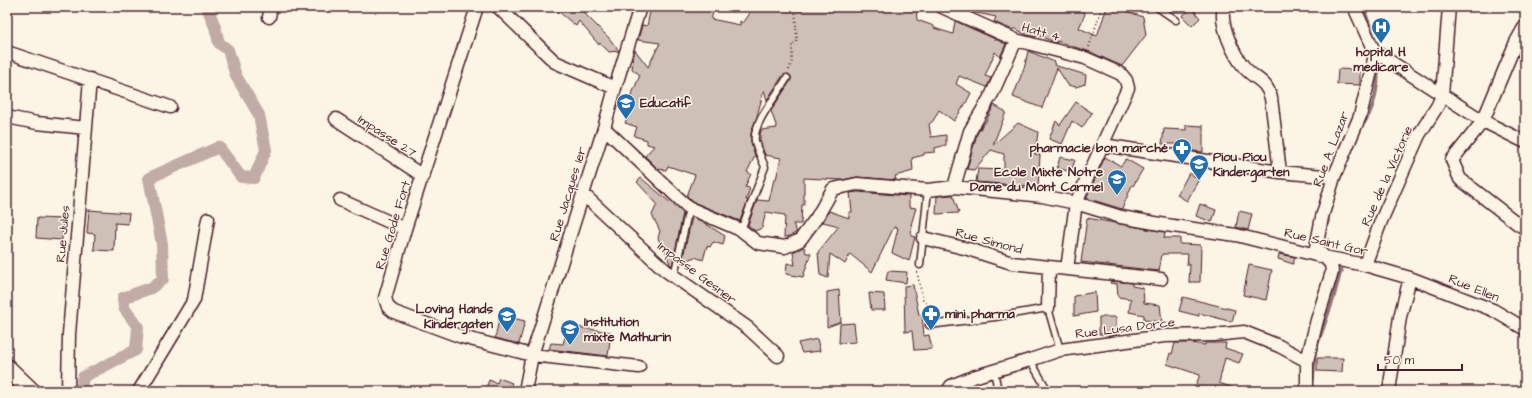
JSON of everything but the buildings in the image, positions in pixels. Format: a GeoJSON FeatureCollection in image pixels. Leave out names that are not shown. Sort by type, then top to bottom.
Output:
{"type":"FeatureCollection","features":[{"type":"Feature","properties":{"kind":"main road"},"geometry":{"type":"LineString","coordinates":[[7,368],[31,391]]}},
{"type":"Feature","properties":{"kind":"street","name":"Rue Gode Fort"},"geometry":{"type":"LineString","coordinates":[[477,7],[405,229],[386,298],[388,307],[394,312],[462,337],[532,355]]}},
{"type":"Feature","properties":{"kind":"street"},"geometry":{"type":"LineString","coordinates":[[498,7],[556,62],[615,88]]}},
{"type":"Feature","properties":{"kind":"street","name":"Rue Jacques 1er"},"geometry":{"type":"LineString","coordinates":[[525,391],[532,355],[604,128],[640,7]]}},
{"type":"Feature","properties":{"kind":"street","name":"Hatt 4"},"geometry":{"type":"LineString","coordinates":[[942,7],[1016,40],[1085,58],[1121,74],[1126,80],[1128,88],[1103,145]]}},
{"type":"Feature","properties":{"kind":"street"},"geometry":{"type":"LineString","coordinates":[[1224,7],[1222,14],[1230,43],[1244,67],[1268,88],[1271,98],[1280,172]]}},
{"type":"Feature","properties":{"kind":"street"},"geometry":{"type":"LineString","coordinates":[[1354,7],[1374,52],[1483,121],[1525,142]]}},
{"type":"Feature","properties":{"kind":"street","name":"Rue de la Victorie"},"geometry":{"type":"LineString","coordinates":[[1365,264],[1381,221],[1419,135],[1442,96],[1449,7]]}},
{"type":"Feature","properties":{"kind":"street"},"geometry":{"type":"LineString","coordinates":[[1525,26],[1516,42],[1483,121],[1452,160],[1460,179],[1525,228]]}},
{"type":"Feature","properties":{"kind":"street"},"geometry":{"type":"LineString","coordinates":[[954,187],[970,131],[992,94],[1016,40]]}},
{"type":"Feature","properties":{"kind":"street"},"geometry":{"type":"LineString","coordinates":[[7,52],[170,107]]}},
{"type":"Feature","properties":{"kind":"street","name":"Rue A. Lazar"},"geometry":{"type":"LineString","coordinates":[[1306,391],[1307,361],[1317,320],[1332,272],[1331,264],[1316,248],[1334,177],[1360,116],[1374,59],[1374,52]]}},
{"type":"Feature","properties":{"kind":"street","name":"Rue Jules"},"geometry":{"type":"LineString","coordinates":[[68,391],[69,334],[90,79]]}},
{"type":"Feature","properties":{"kind":"street"},"geometry":{"type":"LineString","coordinates":[[7,117],[86,128]]}},
{"type":"Feature","properties":{"kind":"street","name":"Impasse 27"},"geometry":{"type":"LineString","coordinates":[[336,120],[423,176]]}},
{"type":"Feature","properties":{"kind":"street"},"geometry":{"type":"LineString","coordinates":[[604,128],[689,208]]}},
{"type":"Feature","properties":{"kind":"street"},"geometry":{"type":"LineString","coordinates":[[1067,269],[1076,203],[1103,145],[1280,172],[1334,177]]}},
{"type":"Feature","properties":{"kind":"street","name":"Rue Saint Gor"},"geometry":{"type":"LineString","coordinates":[[689,208],[741,230],[758,243],[785,248],[800,240],[817,217],[833,189],[857,184],[928,190],[954,187],[1042,196],[1076,203],[1121,216],[1166,225],[1236,235],[1324,257],[1365,264],[1410,278]]}},
{"type":"Feature","properties":{"kind":"street","name":"Impasse Gesner"},"geometry":{"type":"LineString","coordinates":[[583,194],[674,276],[748,328],[778,356]]}},
{"type":"Feature","properties":{"kind":"street"},"geometry":{"type":"LineString","coordinates":[[340,200],[405,229]]}},
{"type":"Feature","properties":{"kind":"street"},"geometry":{"type":"LineString","coordinates":[[139,391],[194,300],[208,219]]}},
{"type":"Feature","properties":{"kind":"street","name":"Rue Simond"},"geometry":{"type":"LineString","coordinates":[[923,238],[968,249],[1012,263],[1161,278]]}},
{"type":"Feature","properties":{"kind":"street"},"geometry":{"type":"LineString","coordinates":[[1048,308],[1049,267]]}},
{"type":"Feature","properties":{"kind":"street"},"geometry":{"type":"LineString","coordinates":[[1389,391],[1400,317],[1410,278]]}},
{"type":"Feature","properties":{"kind":"street","name":"Rue Ellen"},"geometry":{"type":"LineString","coordinates":[[1410,278],[1493,310],[1525,329]]}},
{"type":"Feature","properties":{"kind":"street","name":"Rue Lusa Dorce"},"geometry":{"type":"LineString","coordinates":[[948,391],[951,386],[973,376],[1060,350],[1164,336],[1214,336],[1244,332],[1279,346],[1307,361]]}},
{"type":"Feature","properties":{"kind":"street"},"geometry":{"type":"LineString","coordinates":[[532,355],[639,367]]}},
{"type":"Feature","properties":{"kind":"lane"},"geometry":{"type":"LineString","coordinates":[[1157,7],[1176,20]]}},
{"type":"Feature","properties":{"kind":"lane"},"geometry":{"type":"LineString","coordinates":[[741,230],[765,167],[755,140],[758,121],[777,95],[787,78]]}},
{"type":"Feature","properties":{"kind":"lane"},"geometry":{"type":"LineString","coordinates":[[920,265],[928,190]]}},
{"type":"Feature","properties":{"kind":"lane"},"geometry":{"type":"LineString","coordinates":[[674,276],[689,208]]}},
{"type":"Feature","properties":{"kind":"lane"},"geometry":{"type":"LineString","coordinates":[[929,325],[995,317],[1048,308],[1060,350]]}},
{"type":"Feature","properties":{"kind":"lane"},"geometry":{"type":"LineString","coordinates":[[1030,360],[1048,391]]}},
{"type":"Feature","properties":{"kind":"lane"},"geometry":{"type":"LineString","coordinates":[[994,370],[998,391]]}},
{"type":"Feature","properties":{"kind":"path"},"geometry":{"type":"LineString","coordinates":[[787,78],[792,62],[792,44],[797,42],[795,7]]}},
{"type":"Feature","properties":{"kind":"path"},"geometry":{"type":"LineString","coordinates":[[1085,58],[1102,7]]}},
{"type":"Feature","properties":{"kind":"path"},"geometry":{"type":"LineString","coordinates":[[920,265],[917,273],[923,300],[926,303],[929,325]]}},
{"type":"Feature","properties":{"kind":"waterway"},"geometry":{"type":"LineString","coordinates":[[81,391],[83,377],[136,350],[138,327],[124,308],[123,298],[151,288],[163,279],[162,244],[149,178],[219,147],[241,177],[254,178],[266,150],[259,115],[236,76],[228,50],[219,43],[215,27],[207,7]]}},
{"type":"Feature","properties":{"kind":"waterway"},"geometry":{"type":"LineString","coordinates":[[1361,7],[1365,12],[1374,37]]}},
{"type":"Feature","properties":{"kind":"waterway"},"geometry":{"type":"LineString","coordinates":[[1361,127],[1373,105],[1377,88],[1378,63]]}},
{"type":"Feature","properties":{"kind":"waterway"},"geometry":{"type":"LineString","coordinates":[[1324,232],[1328,223],[1328,213]]}},
{"type":"Feature","properties":{"kind":"waterway"},"geometry":{"type":"LineString","coordinates":[[1313,380],[1315,352],[1342,271],[1338,262]]}},
{"type":"Feature","properties":{"kind":"place","name":"hopital H medicare"},"geometry":{"type":"Point","coordinates":[1381,44]}},
{"type":"Feature","properties":{"kind":"place","name":"Educatif"},"geometry":{"type":"Point","coordinates":[626,120]}},
{"type":"Feature","properties":{"kind":"place","name":"pharmacie bon marché"},"geometry":{"type":"Point","coordinates":[1182,165]}},
{"type":"Feature","properties":{"kind":"place","name":"Piou Piou Kindergarten"},"geometry":{"type":"Point","coordinates":[1199,181]}},
{"type":"Feature","properties":{"kind":"place","name":"Ecole Mixte Notre Dame du Mont Carmel"},"geometry":{"type":"Point","coordinates":[1117,196]}},
{"type":"Feature","properties":{"kind":"place","name":"mini pharma"},"geometry":{"type":"Point","coordinates":[931,331]}},
{"type":"Feature","properties":{"kind":"place","name":"Loving Hands Kindergaten"},"geometry":{"type":"Point","coordinates":[507,333]}},
{"type":"Feature","properties":{"kind":"place","name":"Institution mixte Mathurin"},"geometry":{"type":"Point","coordinates":[570,346]}}]}
